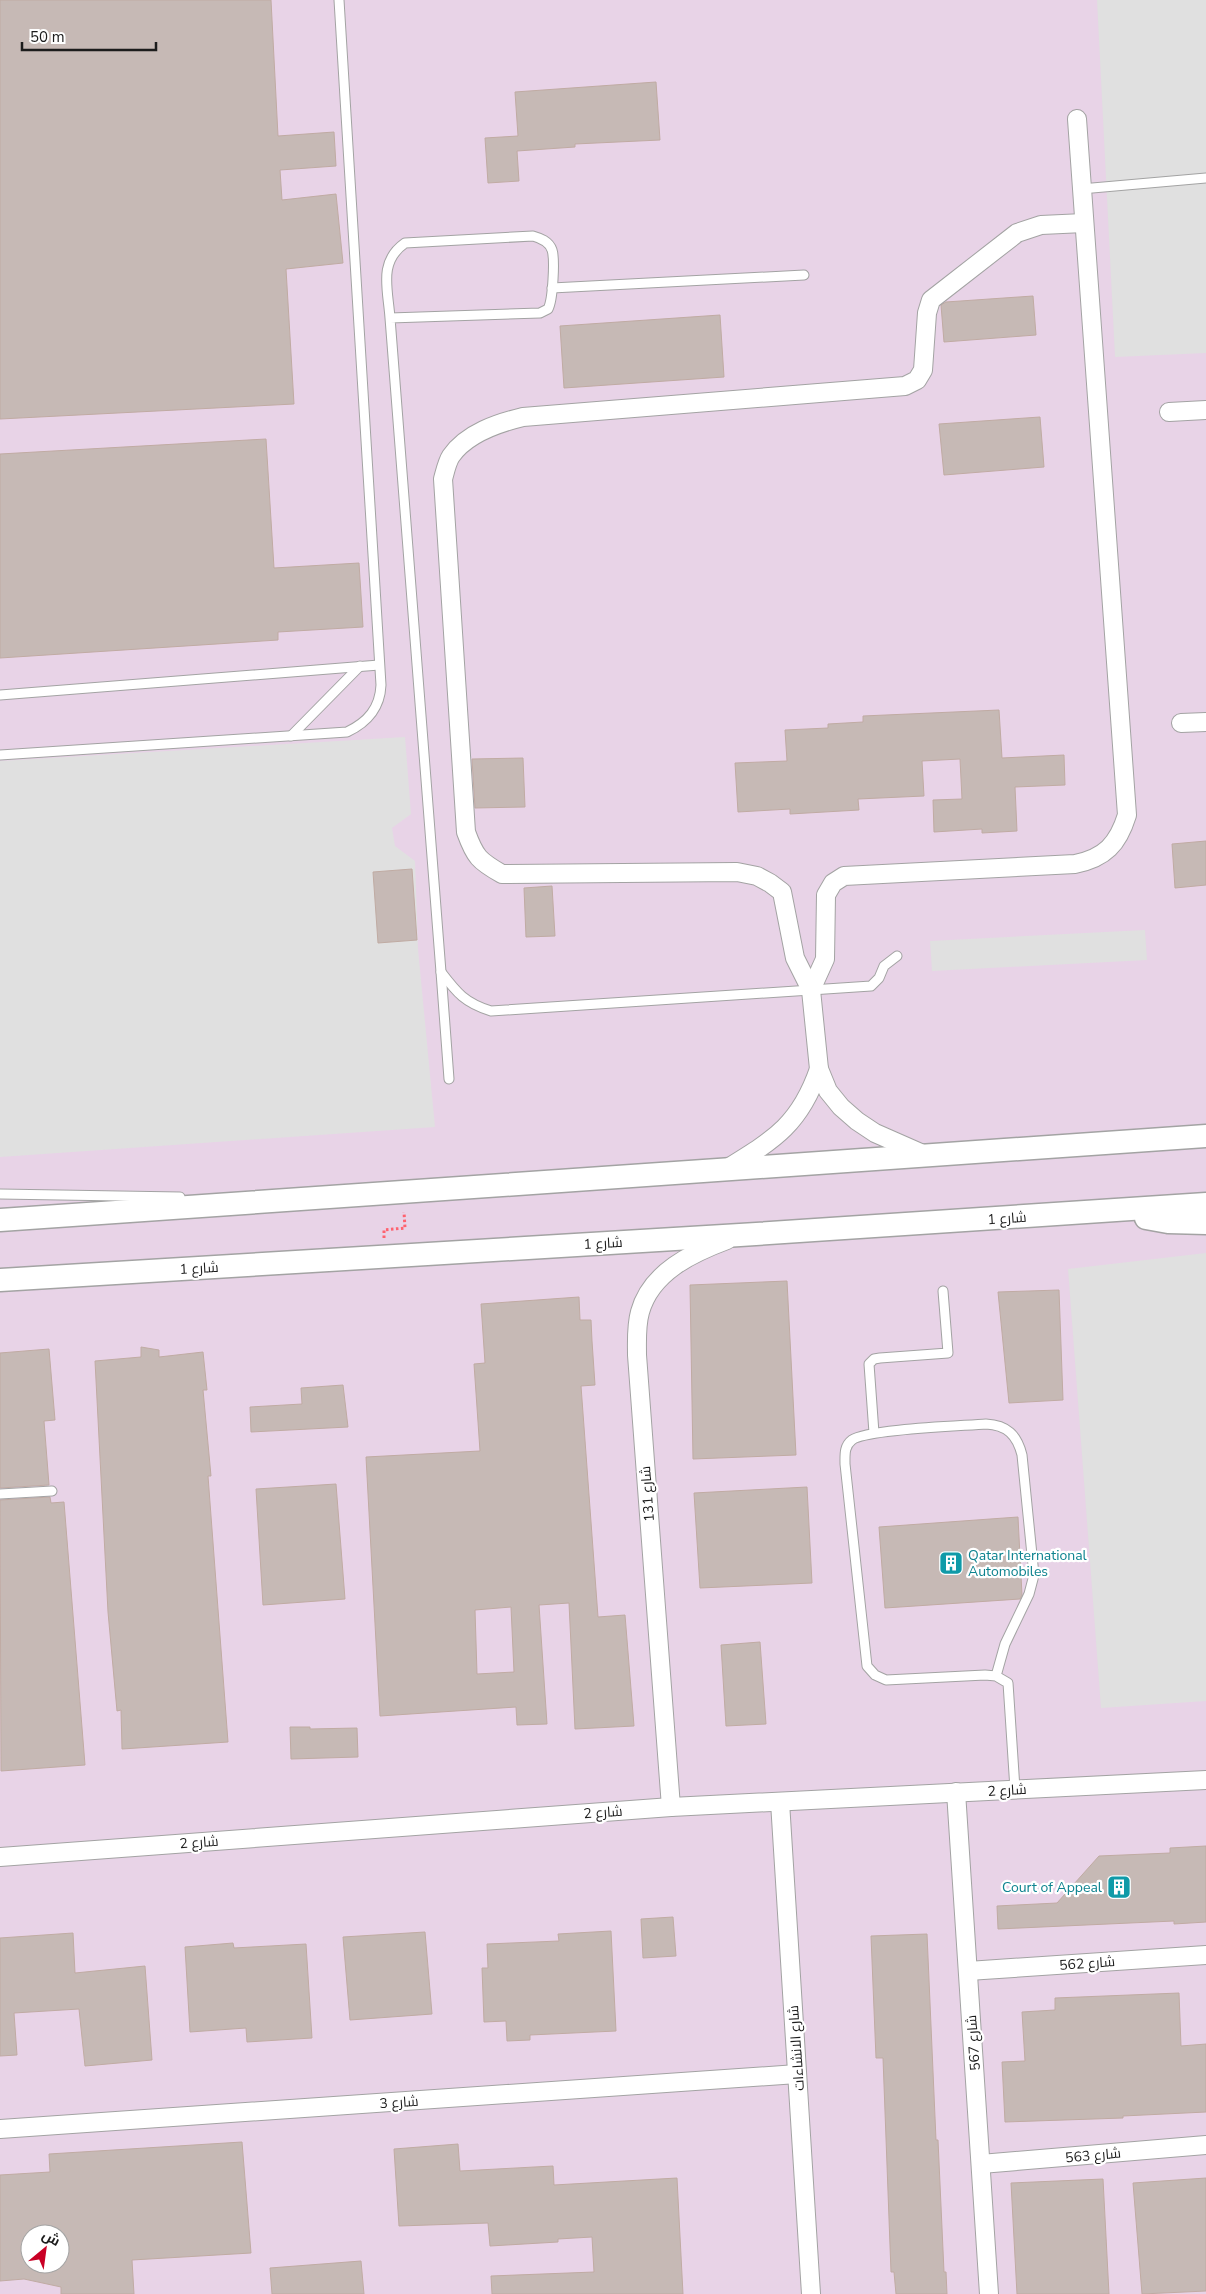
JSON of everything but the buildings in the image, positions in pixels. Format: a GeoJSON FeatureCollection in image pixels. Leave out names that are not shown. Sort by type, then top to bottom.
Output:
{"type":"FeatureCollection","features":[{"type":"Feature","properties":{"kind":"street"},"geometry":{"type":"LineString","coordinates":[[812,990],[825,959],[826,895],[833,883],[844,876],[1075,864],[1094,861],[1110,848],[1122,830],[1127,815],[1077,119]]}},
{"type":"Feature","properties":{"kind":"street"},"geometry":{"type":"LineString","coordinates":[[926,1155],[875,1132],[857,1121],[841,1107],[828,1090],[819,1069],[812,990],[795,958],[782,892],[770,883],[757,876],[737,872],[502,874],[485,864],[473,853],[466,832],[443,478],[451,456],[472,437],[498,422],[524,417],[905,386],[917,380],[923,370],[927,313],[932,300],[1017,233],[1041,226],[1084,223]]}},
{"type":"Feature","properties":{"kind":"street"},"geometry":{"type":"LineString","coordinates":[[1170,412],[1206,410]]}},
{"type":"Feature","properties":{"kind":"street"},"geometry":{"type":"LineString","coordinates":[[1181,723],[1206,722]]}},
{"type":"Feature","properties":{"kind":"street"},"geometry":{"type":"LineString","coordinates":[[728,1168],[767,1144],[787,1127],[812,1091],[819,1069]]}},
{"type":"Feature","properties":{"kind":"street"},"geometry":{"type":"LineString","coordinates":[[0,1220],[1206,1136]]}},
{"type":"Feature","properties":{"kind":"street","name":"شارع 1"},"geometry":{"type":"LineString","coordinates":[[0,1280],[1108,1212],[1206,1204]]}},
{"type":"Feature","properties":{"kind":"street"},"geometry":{"type":"LineString","coordinates":[[1108,1212],[1168,1222],[1206,1223]]}},
{"type":"Feature","properties":{"kind":"street","name":"شارع 131"},"geometry":{"type":"LineString","coordinates":[[671,1807],[637,1355],[640,1312],[647,1296],[658,1281],[674,1265],[695,1252],[740,1235]]}},
{"type":"Feature","properties":{"kind":"street","name":"شارع 2"},"geometry":{"type":"LineString","coordinates":[[0,1857],[671,1807],[1206,1780]]}},
{"type":"Feature","properties":{"kind":"street","name":"شارع 567"},"geometry":{"type":"LineString","coordinates":[[956,1792],[989,2294]]}},
{"type":"Feature","properties":{"kind":"street","name":"شارع الانشاءات"},"geometry":{"type":"LineString","coordinates":[[780,1802],[811,2294]]}},
{"type":"Feature","properties":{"kind":"street","name":"شارع 562"},"geometry":{"type":"LineString","coordinates":[[968,1971],[1206,1955]]}},
{"type":"Feature","properties":{"kind":"street","name":"شارع 3"},"geometry":{"type":"LineString","coordinates":[[0,2129],[797,2074]]}},
{"type":"Feature","properties":{"kind":"street","name":"شارع 563"},"geometry":{"type":"LineString","coordinates":[[981,2164],[1206,2145]]}},
{"type":"Feature","properties":{"kind":"lane"},"geometry":{"type":"LineString","coordinates":[[0,756],[347,732],[365,722],[377,705],[381,695],[339,0]]}},
{"type":"Feature","properties":{"kind":"lane"},"geometry":{"type":"LineString","coordinates":[[1081,189],[1206,178]]}},
{"type":"Feature","properties":{"kind":"lane"},"geometry":{"type":"LineString","coordinates":[[390,318],[540,312],[548,309],[552,301],[552,250],[544,240],[533,236],[405,243],[394,251],[386,267],[449,1079]]}},
{"type":"Feature","properties":{"kind":"lane"},"geometry":{"type":"LineString","coordinates":[[552,288],[804,275]]}},
{"type":"Feature","properties":{"kind":"lane"},"geometry":{"type":"LineString","coordinates":[[0,694],[378,665]]}},
{"type":"Feature","properties":{"kind":"lane"},"geometry":{"type":"LineString","coordinates":[[292,736],[360,666]]}},
{"type":"Feature","properties":{"kind":"lane"},"geometry":{"type":"LineString","coordinates":[[441,972],[459,995],[473,1005],[491,1011],[871,986],[879,978],[884,966],[897,956]]}},
{"type":"Feature","properties":{"kind":"lane"},"geometry":{"type":"LineString","coordinates":[[0,1194],[285,1200]]}},
{"type":"Feature","properties":{"kind":"lane"},"geometry":{"type":"LineString","coordinates":[[874,1433],[870,1364],[874,1359],[880,1358],[948,1353],[943,1291]]}},
{"type":"Feature","properties":{"kind":"lane"},"geometry":{"type":"LineString","coordinates":[[996,1676],[1005,1644],[1029,1594],[1034,1574],[1022,1455],[1019,1443],[1005,1428],[998,1425],[874,1433],[852,1439],[844,1452],[867,1666],[875,1675],[886,1680],[996,1676],[1008,1683],[1010,1689],[1015,1789]]}},
{"type":"Feature","properties":{"kind":"lane"},"geometry":{"type":"LineString","coordinates":[[0,1494],[52,1491]]}},
{"type":"Feature","properties":{"kind":"path"},"geometry":{"type":"LineString","coordinates":[[386,1256],[384,1230],[405,1228],[402,1192]]}},
{"type":"Feature","properties":{"kind":"shaded area"},"geometry":{"type":"Polygon","coordinates":[[[0,0],[1206,0],[1206,2294],[0,2294],[0,0]]]}},
{"type":"Feature","properties":{"kind":"shaded area"},"geometry":{"type":"Polygon","coordinates":[[[1097,0],[1206,0],[1206,353],[1115,357],[1097,0]]]}},
{"type":"Feature","properties":{"kind":"shaded area"},"geometry":{"type":"Polygon","coordinates":[[[405,737],[411,814],[392,828],[395,846],[415,861],[418,949],[435,1127],[0,1157],[0,761],[405,737]]]}},
{"type":"Feature","properties":{"kind":"shaded area"},"geometry":{"type":"Polygon","coordinates":[[[1145,930],[1147,960],[932,971],[930,941],[1145,930]]]}},
{"type":"Feature","properties":{"kind":"shaded area"},"geometry":{"type":"Polygon","coordinates":[[[1206,1253],[1206,1701],[1101,1708],[1068,1269],[1206,1253]]]}},
{"type":"Feature","properties":{"kind":"place","name":"Qatar International Automobiles"},"geometry":{"type":"Point","coordinates":[951,1563]}},
{"type":"Feature","properties":{"kind":"place","name":"Court of Appeal"},"geometry":{"type":"Point","coordinates":[1119,1887]}}]}
